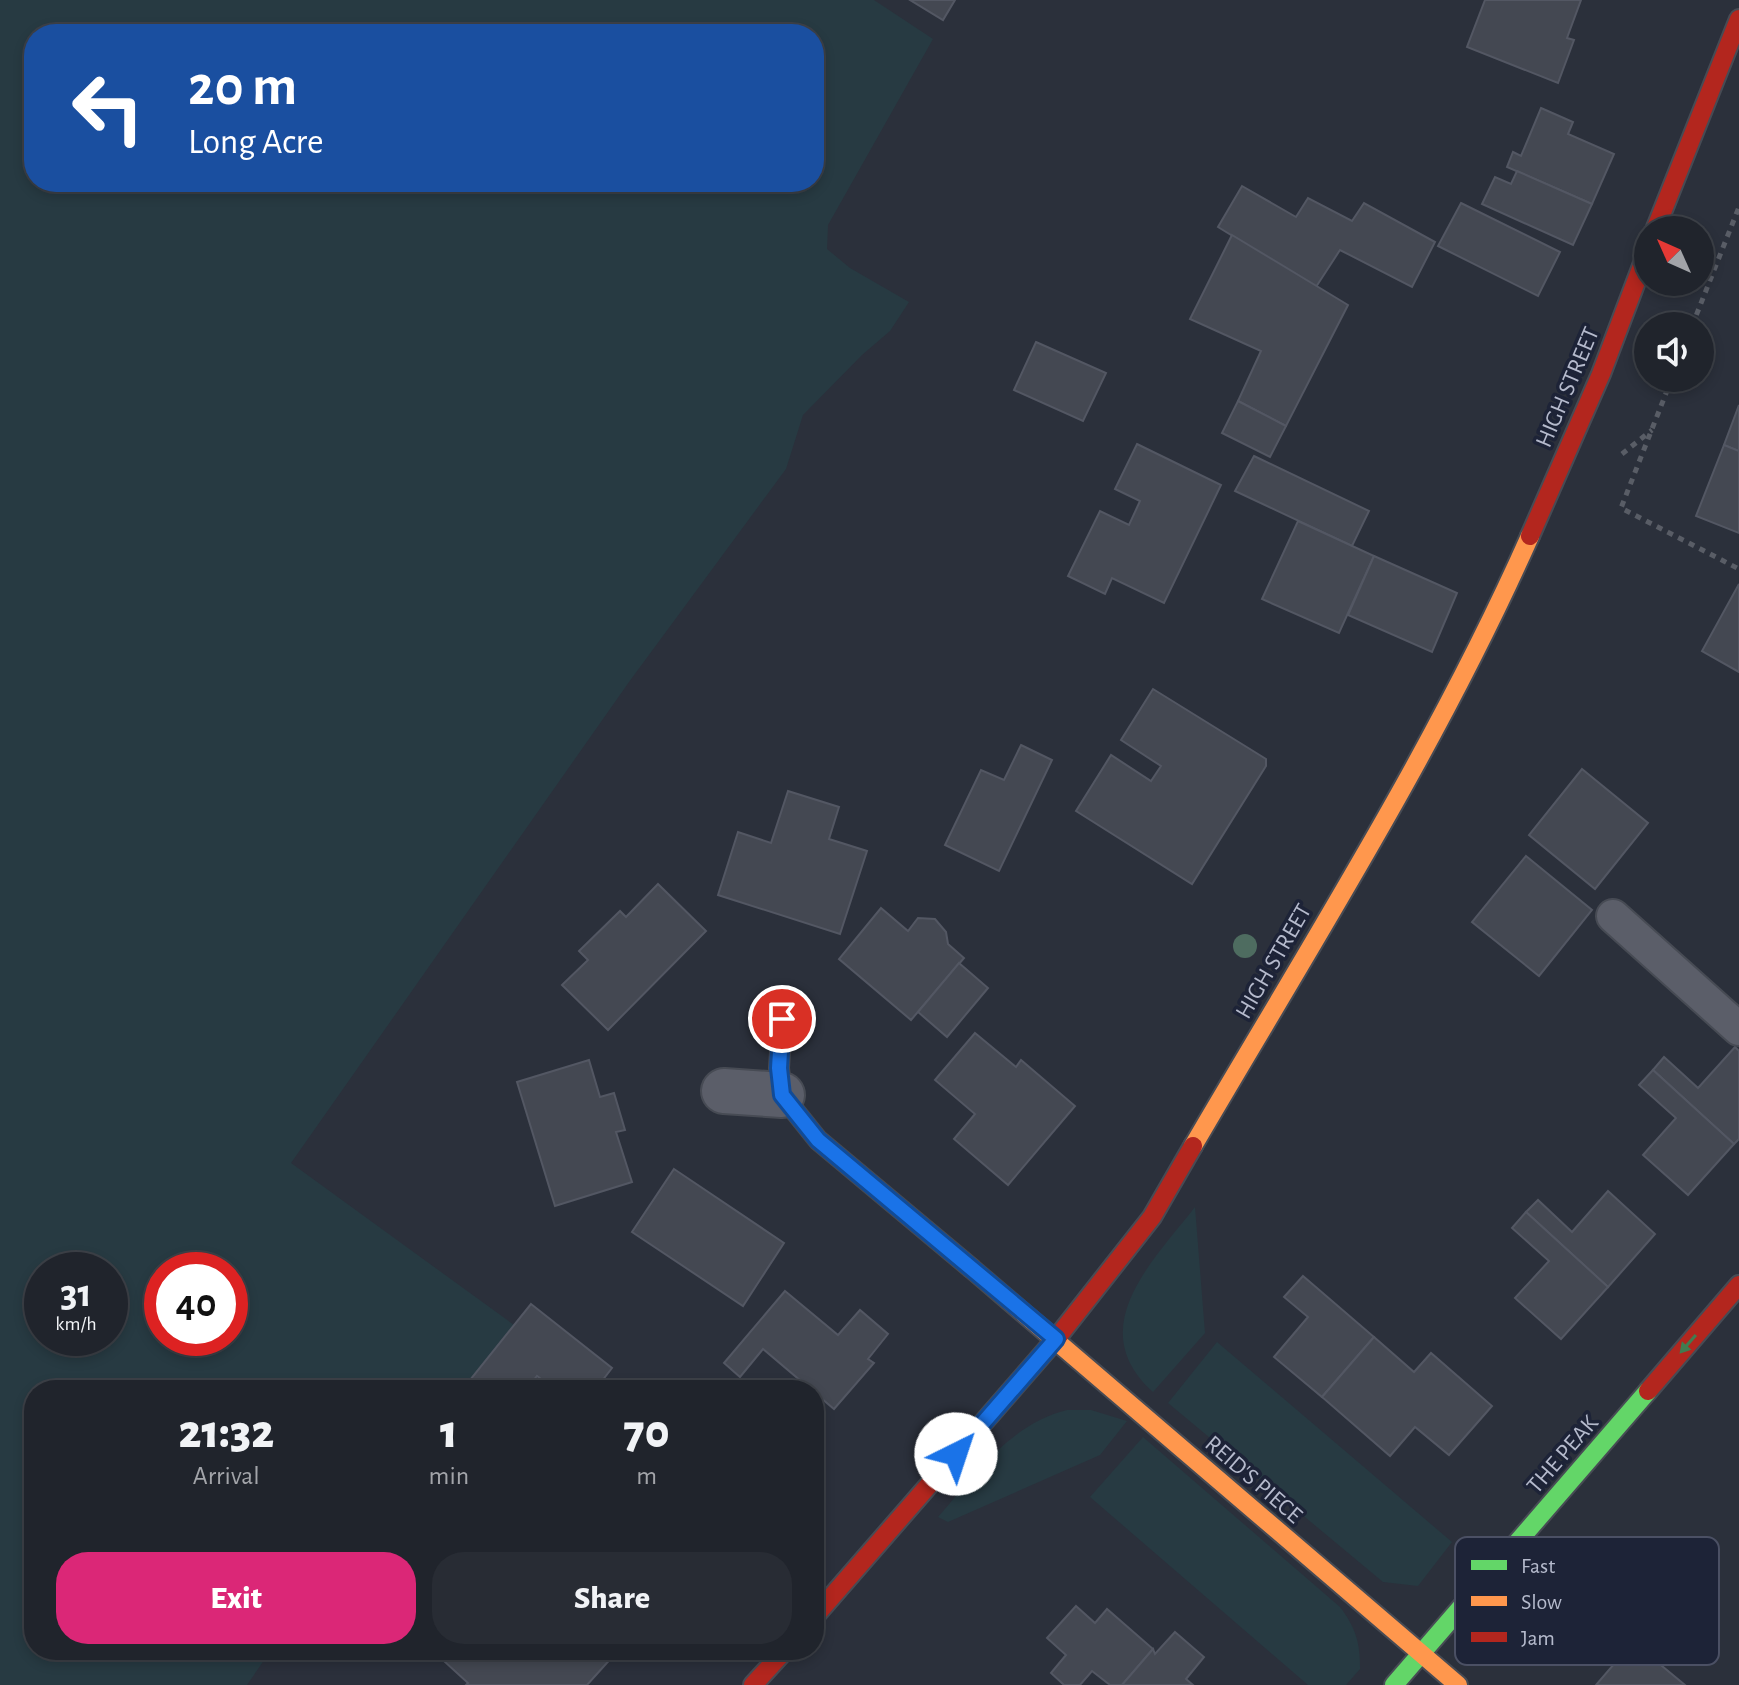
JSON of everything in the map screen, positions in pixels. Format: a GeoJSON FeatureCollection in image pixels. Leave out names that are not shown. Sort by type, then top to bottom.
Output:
{"type":"FeatureCollection","features":[{"type":"Feature","properties":{"kind":"street"},"geometry":{"type":"LineString","coordinates":[[1661,216],[1739,19]]}},
{"type":"Feature","properties":{"kind":"street","name":"HIGH STREET"},"geometry":{"type":"LineString","coordinates":[[824,1606],[1056,1339],[1152,1217],[1426,746],[1508,585],[1601,374],[1634,287]]}},
{"type":"Feature","properties":{"kind":"street"},"geometry":{"type":"LineString","coordinates":[[724,1091],[782,1095],[779,1068],[782,1019]]}},
{"type":"Feature","properties":{"kind":"street","name":"REID'S PIECE"},"geometry":{"type":"LineString","coordinates":[[782,1095],[828,1149],[1056,1339],[1458,1685]]}},
{"type":"Feature","properties":{"kind":"street","name":"THE PEAK"},"geometry":{"type":"LineString","coordinates":[[1522,1537],[1739,1285]]}},
{"type":"Feature","properties":{"kind":"street","name":"THE PEAK"},"geometry":{"type":"LineString","coordinates":[[1421,1655],[1455,1615]]}},
{"type":"Feature","properties":{"kind":"street"},"geometry":{"type":"LineString","coordinates":[[1394,1685],[1421,1655]]}},
{"type":"Feature","properties":{"kind":"street"},"geometry":{"type":"LineString","coordinates":[[753,1685],[776,1660]]}},
{"type":"Feature","properties":{"kind":"lane"},"geometry":{"type":"LineString","coordinates":[[1613,916],[1739,1029]]}},
{"type":"Feature","properties":{"kind":"path"},"geometry":{"type":"LineString","coordinates":[[1698,312],[1739,207]]}},
{"type":"Feature","properties":{"kind":"path"},"geometry":{"type":"LineString","coordinates":[[1667,392],[1621,508],[1739,569]]}},
{"type":"Feature","properties":{"kind":"shaded area"},"geometry":{"type":"Polygon","coordinates":[[[0,0],[874,0],[933,39],[828,225],[827,249],[850,268],[909,302],[890,331],[803,415],[786,469],[629,682],[291,1163],[514,1325],[470,1380],[24,1380],[24,1660],[264,1660],[247,1685],[0,1685],[0,0]]]}},
{"type":"Feature","properties":{"kind":"shaded area"},"geometry":{"type":"Polygon","coordinates":[[[1195,1207],[1205,1333],[1153,1392],[1133,1368],[1124,1344],[1124,1320],[1145,1272],[1195,1207]]]}},
{"type":"Feature","properties":{"kind":"shaded area"},"geometry":{"type":"Polygon","coordinates":[[[1217,1342],[1452,1542],[1418,1586],[1383,1582],[1168,1403],[1217,1342]]]}},
{"type":"Feature","properties":{"kind":"shaded area"},"geometry":{"type":"Polygon","coordinates":[[[1067,1410],[1091,1410],[1127,1421],[1100,1455],[948,1522],[938,1517],[980,1468],[1011,1439],[1047,1417],[1067,1410]]]}},
{"type":"Feature","properties":{"kind":"shaded area"},"geometry":{"type":"Polygon","coordinates":[[[1143,1437],[1340,1607],[1353,1629],[1360,1660],[1360,1669],[1346,1685],[1308,1685],[1090,1497],[1143,1437]]]}},
{"type":"Feature","properties":{"kind":"building"},"geometry":{"type":"Polygon","coordinates":[[[910,0],[955,0],[943,20],[910,0]]]}},
{"type":"Feature","properties":{"kind":"building"},"geometry":{"type":"Polygon","coordinates":[[[1485,0],[1581,0],[1567,38],[1574,40],[1558,83],[1467,47],[1485,0]]]}},
{"type":"Feature","properties":{"kind":"building"},"geometry":{"type":"Polygon","coordinates":[[[1541,108],[1573,122],[1568,134],[1614,154],[1592,204],[1507,167],[1513,152],[1521,156],[1541,108]]]}},
{"type":"Feature","properties":{"kind":"building"},"geometry":{"type":"Polygon","coordinates":[[[1517,171],[1592,204],[1573,245],[1482,204],[1495,177],[1511,184],[1517,171]]]}},
{"type":"Feature","properties":{"kind":"building"},"geometry":{"type":"Polygon","coordinates":[[[1242,186],[1296,217],[1308,198],[1352,221],[1364,203],[1435,242],[1412,287],[1340,250],[1316,287],[1218,227],[1242,186]]]}},
{"type":"Feature","properties":{"kind":"building"},"geometry":{"type":"Polygon","coordinates":[[[1461,203],[1560,252],[1538,296],[1438,246],[1461,203]]]}},
{"type":"Feature","properties":{"kind":"building"},"geometry":{"type":"Polygon","coordinates":[[[1232,235],[1348,305],[1286,426],[1238,401],[1261,351],[1190,319],[1232,235]]]}},
{"type":"Feature","properties":{"kind":"building"},"geometry":{"type":"Polygon","coordinates":[[[1036,342],[1106,373],[1083,421],[1014,390],[1036,342]]]}},
{"type":"Feature","properties":{"kind":"building"},"geometry":{"type":"Polygon","coordinates":[[[1238,401],[1286,426],[1270,457],[1222,433],[1238,401]]]}},
{"type":"Feature","properties":{"kind":"building"},"geometry":{"type":"Polygon","coordinates":[[[1739,405],[1739,451],[1724,445],[1739,405]]]}},
{"type":"Feature","properties":{"kind":"building"},"geometry":{"type":"Polygon","coordinates":[[[1137,444],[1221,485],[1164,603],[1112,578],[1105,594],[1068,576],[1100,511],[1129,525],[1140,501],[1115,489],[1137,444]]]}},
{"type":"Feature","properties":{"kind":"building"},"geometry":{"type":"Polygon","coordinates":[[[1724,445],[1739,451],[1739,533],[1696,516],[1724,445]]]}},
{"type":"Feature","properties":{"kind":"building"},"geometry":{"type":"Polygon","coordinates":[[[1254,456],[1369,511],[1352,546],[1235,491],[1254,456]]]}},
{"type":"Feature","properties":{"kind":"building"},"geometry":{"type":"Polygon","coordinates":[[[1298,521],[1374,556],[1339,633],[1262,599],[1298,521]]]}},
{"type":"Feature","properties":{"kind":"building"},"geometry":{"type":"Polygon","coordinates":[[[1374,556],[1457,593],[1432,652],[1348,615],[1374,556]]]}},
{"type":"Feature","properties":{"kind":"building"},"geometry":{"type":"Polygon","coordinates":[[[1739,584],[1739,672],[1702,651],[1739,584]]]}},
{"type":"Feature","properties":{"kind":"building"},"geometry":{"type":"Polygon","coordinates":[[[1153,689],[1266,759],[1266,766],[1192,884],[1076,811],[1111,755],[1151,781],[1161,766],[1121,740],[1153,689]]]}},
{"type":"Feature","properties":{"kind":"building"},"geometry":{"type":"Polygon","coordinates":[[[1021,745],[1052,760],[999,871],[945,845],[981,770],[1004,780],[1021,745]]]}},
{"type":"Feature","properties":{"kind":"building"},"geometry":{"type":"Polygon","coordinates":[[[1582,769],[1648,823],[1595,889],[1529,835],[1582,769]]]}},
{"type":"Feature","properties":{"kind":"building"},"geometry":{"type":"Polygon","coordinates":[[[788,791],[839,807],[829,839],[867,851],[840,934],[718,895],[738,832],[771,843],[788,791]]]}},
{"type":"Feature","properties":{"kind":"building"},"geometry":{"type":"Polygon","coordinates":[[[1526,856],[1592,910],[1539,976],[1472,922],[1526,856]]]}},
{"type":"Feature","properties":{"kind":"building"},"geometry":{"type":"Polygon","coordinates":[[[658,884],[706,931],[608,1030],[562,985],[588,960],[579,951],[620,911],[626,917],[658,884]]]}},
{"type":"Feature","properties":{"kind":"building"},"geometry":{"type":"Polygon","coordinates":[[[881,908],[908,931],[918,918],[935,919],[946,932],[948,944],[964,958],[911,1020],[839,959],[881,908]]]}},
{"type":"Feature","properties":{"kind":"building"},"geometry":{"type":"Polygon","coordinates":[[[959,963],[988,988],[947,1037],[918,1012],[959,963]]]}},
{"type":"Feature","properties":{"kind":"building"},"geometry":{"type":"Polygon","coordinates":[[[975,1033],[1016,1067],[1021,1060],[1075,1106],[1008,1185],[954,1139],[975,1114],[935,1080],[975,1033]]]}},
{"type":"Feature","properties":{"kind":"building"},"geometry":{"type":"Polygon","coordinates":[[[1735,1047],[1739,1051],[1739,1139],[1734,1144],[1653,1070],[1664,1057],[1698,1088],[1735,1047]]]}},
{"type":"Feature","properties":{"kind":"building"},"geometry":{"type":"Polygon","coordinates":[[[589,1060],[600,1097],[614,1093],[625,1130],[616,1132],[632,1182],[555,1206],[517,1082],[589,1060]]]}},
{"type":"Feature","properties":{"kind":"building"},"geometry":{"type":"Polygon","coordinates":[[[1653,1070],[1734,1144],[1688,1195],[1643,1155],[1676,1118],[1639,1085],[1653,1070]]]}},
{"type":"Feature","properties":{"kind":"building"},"geometry":{"type":"Polygon","coordinates":[[[674,1169],[784,1243],[743,1306],[632,1232],[674,1169]]]}},
{"type":"Feature","properties":{"kind":"building"},"geometry":{"type":"Polygon","coordinates":[[[1608,1191],[1655,1234],[1608,1287],[1526,1212],[1538,1200],[1572,1232],[1608,1191]]]}},
{"type":"Feature","properties":{"kind":"building"},"geometry":{"type":"Polygon","coordinates":[[[1526,1212],[1608,1287],[1561,1339],[1515,1298],[1549,1261],[1512,1228],[1526,1212]]]}},
{"type":"Feature","properties":{"kind":"building"},"geometry":{"type":"Polygon","coordinates":[[[1303,1276],[1374,1337],[1322,1397],[1274,1357],[1308,1317],[1284,1297],[1303,1276]]]}},
{"type":"Feature","properties":{"kind":"building"},"geometry":{"type":"Polygon","coordinates":[[[785,1291],[838,1335],[860,1310],[888,1334],[868,1359],[874,1363],[834,1409],[824,1401],[824,1380],[800,1380],[763,1349],[740,1377],[724,1363],[785,1291]]]}},
{"type":"Feature","properties":{"kind":"building"},"geometry":{"type":"Polygon","coordinates":[[[531,1304],[612,1368],[603,1380],[542,1380],[537,1376],[534,1380],[470,1380],[531,1304]]]}},
{"type":"Feature","properties":{"kind":"building"},"geometry":{"type":"Polygon","coordinates":[[[1374,1337],[1414,1372],[1431,1353],[1492,1406],[1449,1455],[1415,1427],[1390,1456],[1322,1397],[1374,1337]]]}},
{"type":"Feature","properties":{"kind":"building"},"geometry":{"type":"Polygon","coordinates":[[[1076,1606],[1095,1623],[1107,1609],[1153,1649],[1122,1685],[1110,1685],[1092,1671],[1080,1685],[1064,1685],[1051,1673],[1066,1655],[1047,1638],[1076,1606]]]}},
{"type":"Feature","properties":{"kind":"building"},"geometry":{"type":"Polygon","coordinates":[[[1175,1632],[1204,1657],[1186,1679],[1193,1685],[1122,1685],[1153,1649],[1155,1654],[1175,1632]]]}},
{"type":"Feature","properties":{"kind":"building"},"geometry":{"type":"Polygon","coordinates":[[[610,1660],[587,1685],[466,1685],[468,1683],[445,1662],[610,1660]]]}},
{"type":"Feature","properties":{"kind":"building"},"geometry":{"type":"Polygon","coordinates":[[[1613,1665],[1661,1665],[1685,1685],[1596,1685],[1613,1665]]]}},
{"type":"Feature","properties":{"kind":"traffic: fast"},"geometry":{"type":"LineString","coordinates":[[1522,1537],[1648,1391]]}},
{"type":"Feature","properties":{"kind":"traffic: fast"},"geometry":{"type":"LineString","coordinates":[[1394,1685],[1455,1614]]}},
{"type":"Feature","properties":{"kind":"traffic: slow"},"geometry":{"type":"LineString","coordinates":[[1193,1146],[1413,769],[1454,693],[1530,536]]}},
{"type":"Feature","properties":{"kind":"traffic: slow"},"geometry":{"type":"LineString","coordinates":[[971,1268],[1458,1685]]}},
{"type":"Feature","properties":{"kind":"traffic: jam"},"geometry":{"type":"LineString","coordinates":[[1661,216],[1739,19]]}},
{"type":"Feature","properties":{"kind":"traffic: jam"},"geometry":{"type":"LineString","coordinates":[[1530,536],[1601,374],[1634,287]]}},
{"type":"Feature","properties":{"kind":"traffic: jam"},"geometry":{"type":"LineString","coordinates":[[782,1019],[779,1068],[782,1095],[818,1140],[971,1268]]}},
{"type":"Feature","properties":{"kind":"traffic: jam"},"geometry":{"type":"LineString","coordinates":[[824,1606],[1056,1339],[1152,1217],[1193,1146]]}},
{"type":"Feature","properties":{"kind":"traffic: jam"},"geometry":{"type":"LineString","coordinates":[[1648,1391],[1739,1285]]}},
{"type":"Feature","properties":{"kind":"traffic: jam"},"geometry":{"type":"LineString","coordinates":[[753,1685],[776,1660]]}},
{"type":"Feature","properties":{"kind":"route"},"geometry":{"type":"LineString","coordinates":[[782,1019],[779,1068],[782,1095],[818,1140],[1056,1339],[956,1454]]}}]}
